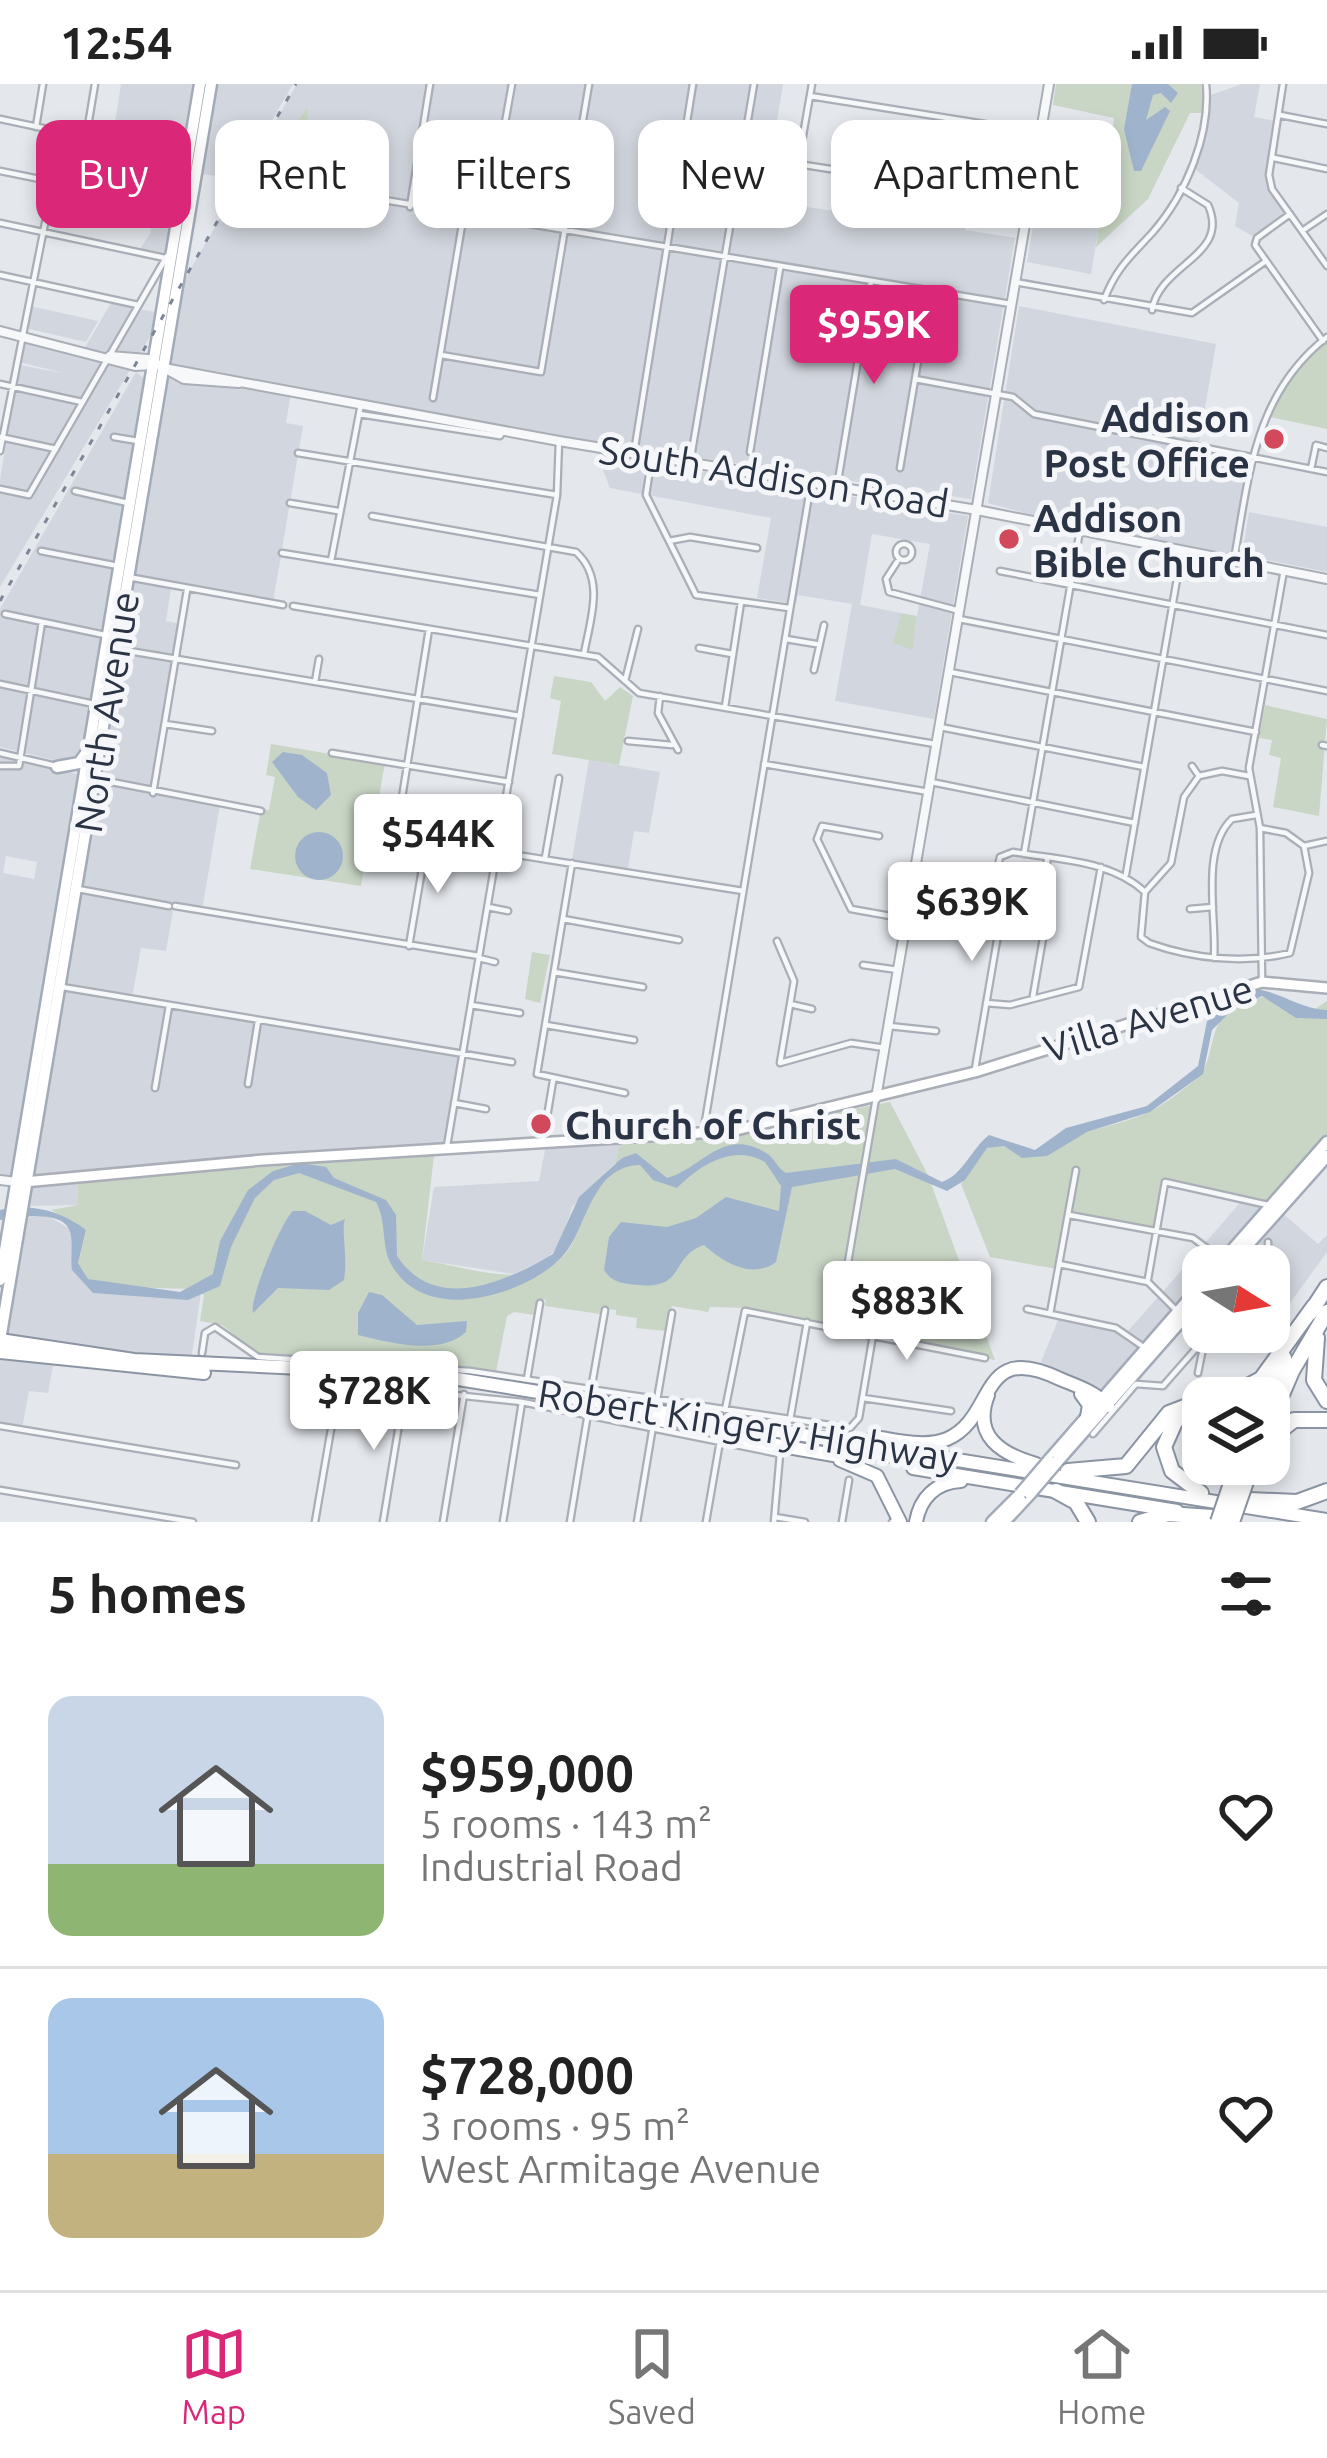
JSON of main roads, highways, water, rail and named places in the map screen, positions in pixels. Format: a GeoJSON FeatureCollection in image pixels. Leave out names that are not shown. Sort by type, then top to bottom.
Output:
{"type":"FeatureCollection","features":[{"type":"Feature","properties":{"kind":"highway"},"geometry":{"type":"LineString","coordinates":[[1327,1287],[1312,1368],[1327,1401]]}},
{"type":"Feature","properties":{"kind":"highway"},"geometry":{"type":"LineString","coordinates":[[1263,1377],[1322,1311]]}},
{"type":"Feature","properties":{"kind":"highway"},"geometry":{"type":"LineString","coordinates":[[1280,1377],[1322,1311]]}},
{"type":"Feature","properties":{"kind":"highway"},"geometry":{"type":"LineString","coordinates":[[1289,1377],[1322,1311]]}},
{"type":"Feature","properties":{"kind":"highway"},"geometry":{"type":"LineString","coordinates":[[2,1324],[23,1344]]}},
{"type":"Feature","properties":{"kind":"highway"},"geometry":{"type":"LineString","coordinates":[[0,1345],[98,1356]]}},
{"type":"Feature","properties":{"kind":"highway"},"geometry":{"type":"LineString","coordinates":[[0,1345],[131,1369],[400,1380],[623,1412],[1285,1522]]}},
{"type":"Feature","properties":{"kind":"highway","name":"Robert Kingery Highway"},"geometry":{"type":"LineString","coordinates":[[0,1345],[184,1364],[427,1374],[1327,1517]]}},
{"type":"Feature","properties":{"kind":"highway"},"geometry":{"type":"LineString","coordinates":[[184,1364],[202,1353],[207,1362],[220,1365]]}},
{"type":"Feature","properties":{"kind":"highway"},"geometry":{"type":"LineString","coordinates":[[688,1414],[923,1443],[949,1438],[962,1429],[989,1384],[1013,1368],[1045,1370],[1104,1403]]}},
{"type":"Feature","properties":{"kind":"highway"},"geometry":{"type":"LineString","coordinates":[[1104,1403],[1033,1373],[1006,1377],[988,1395],[983,1418],[991,1442],[1006,1455],[1327,1517]]}},
{"type":"Feature","properties":{"kind":"highway"},"geometry":{"type":"LineString","coordinates":[[1081,1394],[1089,1405],[1087,1417]]}},
{"type":"Feature","properties":{"kind":"highway"},"geometry":{"type":"LineString","coordinates":[[846,1431],[1053,1464],[1126,1466],[1169,1413],[1182,1408]]}},
{"type":"Feature","properties":{"kind":"highway"},"geometry":{"type":"LineString","coordinates":[[623,1412],[868,1469],[884,1483],[895,1522]]}},
{"type":"Feature","properties":{"kind":"highway"},"geometry":{"type":"LineString","coordinates":[[1182,1418],[1176,1420],[1164,1448],[1172,1471],[1182,1479]]}},
{"type":"Feature","properties":{"kind":"highway"},"geometry":{"type":"LineString","coordinates":[[1290,1423],[1327,1420]]}},
{"type":"Feature","properties":{"kind":"highway"},"geometry":{"type":"LineString","coordinates":[[785,1452],[1022,1491]]}},
{"type":"Feature","properties":{"kind":"highway"},"geometry":{"type":"LineString","coordinates":[[916,1522],[924,1498],[946,1483],[1056,1491],[1215,1519]]}},
{"type":"Feature","properties":{"kind":"highway"},"geometry":{"type":"LineString","coordinates":[[1190,1485],[1201,1493]]}},
{"type":"Feature","properties":{"kind":"highway"},"geometry":{"type":"LineString","coordinates":[[1215,1519],[1233,1485]]}},
{"type":"Feature","properties":{"kind":"highway"},"geometry":{"type":"LineString","coordinates":[[1232,1522],[1239,1485]]}},
{"type":"Feature","properties":{"kind":"highway"},"geometry":{"type":"LineString","coordinates":[[1056,1491],[1076,1502],[1088,1522]]}},
{"type":"Feature","properties":{"kind":"highway"},"geometry":{"type":"LineString","coordinates":[[1249,1500],[1297,1502],[1327,1491]]}},
{"type":"Feature","properties":{"kind":"highway"},"geometry":{"type":"LineString","coordinates":[[1140,1522],[1168,1514],[1243,1522]]}},
{"type":"Feature","properties":{"kind":"main road","name":"North Avenue"},"geometry":{"type":"LineString","coordinates":[[91,777],[91,746],[159,367],[193,159],[200,84]]}},
{"type":"Feature","properties":{"kind":"main road","name":"North Avenue"},"geometry":{"type":"LineString","coordinates":[[135,504],[141,442],[159,367],[169,254],[211,84]]}},
{"type":"Feature","properties":{"kind":"main road","name":"North Avenue"},"geometry":{"type":"LineString","coordinates":[[0,1345],[20,1182],[117,649],[124,572]]}},
{"type":"Feature","properties":{"kind":"main road"},"geometry":{"type":"LineString","coordinates":[[57,767],[79,764],[91,746]]}},
{"type":"Feature","properties":{"kind":"main road","name":"Villa Avenue"},"geometry":{"type":"LineString","coordinates":[[20,1182],[703,1134],[975,1072],[1262,982],[1326,990]]}},
{"type":"Feature","properties":{"kind":"main road"},"geometry":{"type":"LineString","coordinates":[[1241,1245],[1326,1150]]}},
{"type":"Feature","properties":{"kind":"main road"},"geometry":{"type":"LineString","coordinates":[[0,1280],[12,1232]]}},
{"type":"Feature","properties":{"kind":"main road"},"geometry":{"type":"LineString","coordinates":[[1053,1464],[1087,1417],[1181,1314]]}},
{"type":"Feature","properties":{"kind":"main road"},"geometry":{"type":"LineString","coordinates":[[992,1522],[1053,1464],[1181,1314]]}},
{"type":"Feature","properties":{"kind":"main road"},"geometry":{"type":"LineString","coordinates":[[1004,1522],[1022,1491]]}},
{"type":"Feature","properties":{"kind":"water"},"geometry":{"type":"Polygon","coordinates":[[[1132,84],[1168,84],[1178,93],[1171,103],[1161,93],[1153,95],[1146,120],[1165,107],[1170,111],[1141,171],[1134,171],[1124,129],[1132,84]]]}},
{"type":"Feature","properties":{"kind":"water"},"geometry":{"type":"Polygon","coordinates":[[[283,752],[302,755],[327,773],[331,795],[316,810],[298,797],[272,762],[283,752]]]}},
{"type":"Feature","properties":{"kind":"water"},"geometry":{"type":"Polygon","coordinates":[[[319,832],[336,839],[343,856],[336,873],[319,880],[302,873],[295,856],[302,839],[319,832]]]}},
{"type":"Feature","properties":{"kind":"water"},"geometry":{"type":"Polygon","coordinates":[[[1254,989],[1327,1010],[1327,1019],[1296,1018],[1262,996],[1231,1011],[1212,1030],[1203,1074],[1150,1112],[1087,1132],[1047,1156],[1022,1158],[1004,1146],[987,1148],[965,1180],[947,1191],[895,1169],[792,1187],[776,1262],[757,1269],[729,1263],[704,1245],[661,1284],[621,1282],[604,1270],[609,1237],[621,1222],[667,1227],[696,1218],[726,1197],[779,1211],[781,1186],[765,1162],[740,1155],[706,1165],[677,1188],[653,1180],[640,1165],[623,1168],[599,1188],[561,1258],[523,1284],[474,1298],[427,1295],[407,1283],[388,1257],[376,1202],[299,1173],[274,1180],[255,1198],[231,1247],[220,1286],[188,1300],[93,1293],[72,1270],[70,1233],[64,1223],[37,1216],[0,1220],[0,1210],[12,1208],[35,1208],[67,1218],[86,1230],[78,1263],[88,1279],[180,1292],[213,1274],[220,1241],[248,1190],[273,1171],[300,1163],[326,1167],[334,1178],[386,1200],[396,1215],[397,1256],[413,1274],[431,1284],[472,1287],[514,1274],[553,1254],[579,1197],[622,1158],[636,1153],[667,1178],[737,1144],[766,1153],[786,1173],[896,1159],[942,1182],[989,1135],[1035,1150],[1066,1128],[1147,1106],[1198,1066],[1207,1021],[1254,989]]]}},
{"type":"Feature","properties":{"kind":"water"},"geometry":{"type":"Polygon","coordinates":[[[293,1211],[305,1211],[331,1225],[345,1219],[344,1280],[329,1290],[278,1288],[253,1313],[267,1261],[293,1211]]]}},
{"type":"Feature","properties":{"kind":"water"},"geometry":{"type":"Polygon","coordinates":[[[369,1292],[382,1295],[417,1325],[467,1321],[466,1332],[429,1346],[358,1335],[358,1313],[369,1292]]]}},
{"type":"Feature","properties":{"kind":"railway"},"geometry":{"type":"LineString","coordinates":[[0,601],[296,84]]}},
{"type":"Feature","properties":{"kind":"place","name":"Addison Post Office"},"geometry":{"type":"Point","coordinates":[1274,439]}},
{"type":"Feature","properties":{"kind":"place","name":"Addison Bible Church"},"geometry":{"type":"Point","coordinates":[1009,539]}},
{"type":"Feature","properties":{"kind":"place","name":"Church of Christ"},"geometry":{"type":"Point","coordinates":[541,1124]}}]}
